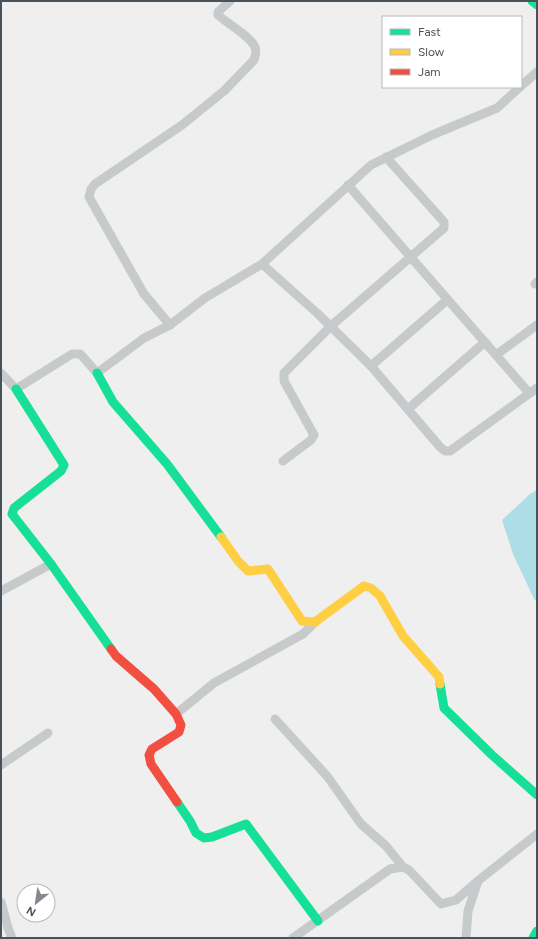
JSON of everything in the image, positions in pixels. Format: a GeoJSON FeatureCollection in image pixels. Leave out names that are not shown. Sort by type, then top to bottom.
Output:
{"type":"FeatureCollection","features":[{"type":"Feature","properties":{"kind":"street"},"geometry":{"type":"LineString","coordinates":[[170,325],[144,294],[89,198],[91,189],[96,184],[182,125],[224,91],[254,60],[256,56],[256,48],[251,40],[218,15],[218,12],[230,1]]}},
{"type":"Feature","properties":{"kind":"street"},"geometry":{"type":"LineString","coordinates":[[532,1],[537,5]]}},
{"type":"Feature","properties":{"kind":"street"},"geometry":{"type":"LineString","coordinates":[[522,85],[537,72]]}},
{"type":"Feature","properties":{"kind":"street"},"geometry":{"type":"LineString","coordinates":[[96,373],[144,338],[170,325],[205,298],[262,264],[370,165],[432,135],[497,108],[519,88]]}},
{"type":"Feature","properties":{"kind":"street"},"geometry":{"type":"LineString","coordinates":[[283,462],[311,440],[314,434],[284,381],[284,374],[331,326],[444,228],[444,222],[386,157]]}},
{"type":"Feature","properties":{"kind":"street"},"geometry":{"type":"LineString","coordinates":[[262,264],[331,326],[371,366],[445,451],[450,451],[533,391],[496,355],[348,185]]}},
{"type":"Feature","properties":{"kind":"street"},"geometry":{"type":"LineString","coordinates":[[371,366],[447,300]]}},
{"type":"Feature","properties":{"kind":"street"},"geometry":{"type":"LineString","coordinates":[[496,355],[537,325]]}},
{"type":"Feature","properties":{"kind":"street"},"geometry":{"type":"LineString","coordinates":[[408,409],[485,342]]}},
{"type":"Feature","properties":{"kind":"street"},"geometry":{"type":"LineString","coordinates":[[16,389],[72,354],[80,354],[84,357],[96,373],[113,402],[168,464],[238,561],[248,571],[268,569],[302,621],[315,622]]}},
{"type":"Feature","properties":{"kind":"street"},"geometry":{"type":"LineString","coordinates":[[1,374],[16,389],[64,465],[61,471],[14,508],[12,514],[51,564],[116,656],[154,689],[176,714],[181,725],[179,732],[152,749],[149,755],[151,764],[190,821],[196,833],[204,838],[212,837],[246,824],[318,921]]}},
{"type":"Feature","properties":{"kind":"street"},"geometry":{"type":"LineString","coordinates":[[1,592],[51,564]]}},
{"type":"Feature","properties":{"kind":"street"},"geometry":{"type":"LineString","coordinates":[[176,714],[214,683],[303,634],[315,622],[364,586],[371,588],[380,596],[404,636],[439,677],[444,708],[537,795]]}},
{"type":"Feature","properties":{"kind":"street"},"geometry":{"type":"LineString","coordinates":[[275,719],[327,776],[361,824],[386,846],[403,867],[409,870],[441,904],[456,900],[478,880],[537,834]]}},
{"type":"Feature","properties":{"kind":"street"},"geometry":{"type":"LineString","coordinates":[[1,765],[48,733]]}},
{"type":"Feature","properties":{"kind":"street"},"geometry":{"type":"LineString","coordinates":[[293,938],[390,869],[403,867]]}},
{"type":"Feature","properties":{"kind":"street"},"geometry":{"type":"LineString","coordinates":[[466,938],[468,911],[478,880]]}},
{"type":"Feature","properties":{"kind":"street"},"geometry":{"type":"LineString","coordinates":[[1,902],[12,938]]}},
{"type":"Feature","properties":{"kind":"street"},"geometry":{"type":"LineString","coordinates":[[533,938],[537,931]]}},
{"type":"Feature","properties":{"kind":"water"},"geometry":{"type":"Polygon","coordinates":[[[537,490],[537,602],[534,599],[513,554],[502,520],[530,494],[537,490]]]}},
{"type":"Feature","properties":{"kind":"traffic: fast"},"geometry":{"type":"LineString","coordinates":[[532,1],[537,5]]}},
{"type":"Feature","properties":{"kind":"traffic: fast"},"geometry":{"type":"LineString","coordinates":[[97,373],[113,402],[167,464],[221,537]]}},
{"type":"Feature","properties":{"kind":"traffic: fast"},"geometry":{"type":"LineString","coordinates":[[16,389],[64,465],[61,471],[14,508],[12,514],[51,564],[111,649]]}},
{"type":"Feature","properties":{"kind":"traffic: fast"},"geometry":{"type":"LineString","coordinates":[[440,684],[444,708],[492,755],[537,795]]}},
{"type":"Feature","properties":{"kind":"traffic: fast"},"geometry":{"type":"LineString","coordinates":[[177,802],[196,833],[204,838],[212,837],[246,824],[318,921]]}},
{"type":"Feature","properties":{"kind":"traffic: fast"},"geometry":{"type":"LineString","coordinates":[[533,938],[537,931]]}},
{"type":"Feature","properties":{"kind":"traffic: slow"},"geometry":{"type":"LineString","coordinates":[[221,537],[238,561],[248,571],[268,569],[302,621],[315,622],[364,586],[371,588],[380,596],[403,636],[439,677],[440,684]]}},
{"type":"Feature","properties":{"kind":"traffic: jam"},"geometry":{"type":"LineString","coordinates":[[111,649],[116,656],[154,689],[176,714],[181,725],[179,732],[152,749],[149,755],[151,764],[177,802]]}}]}
